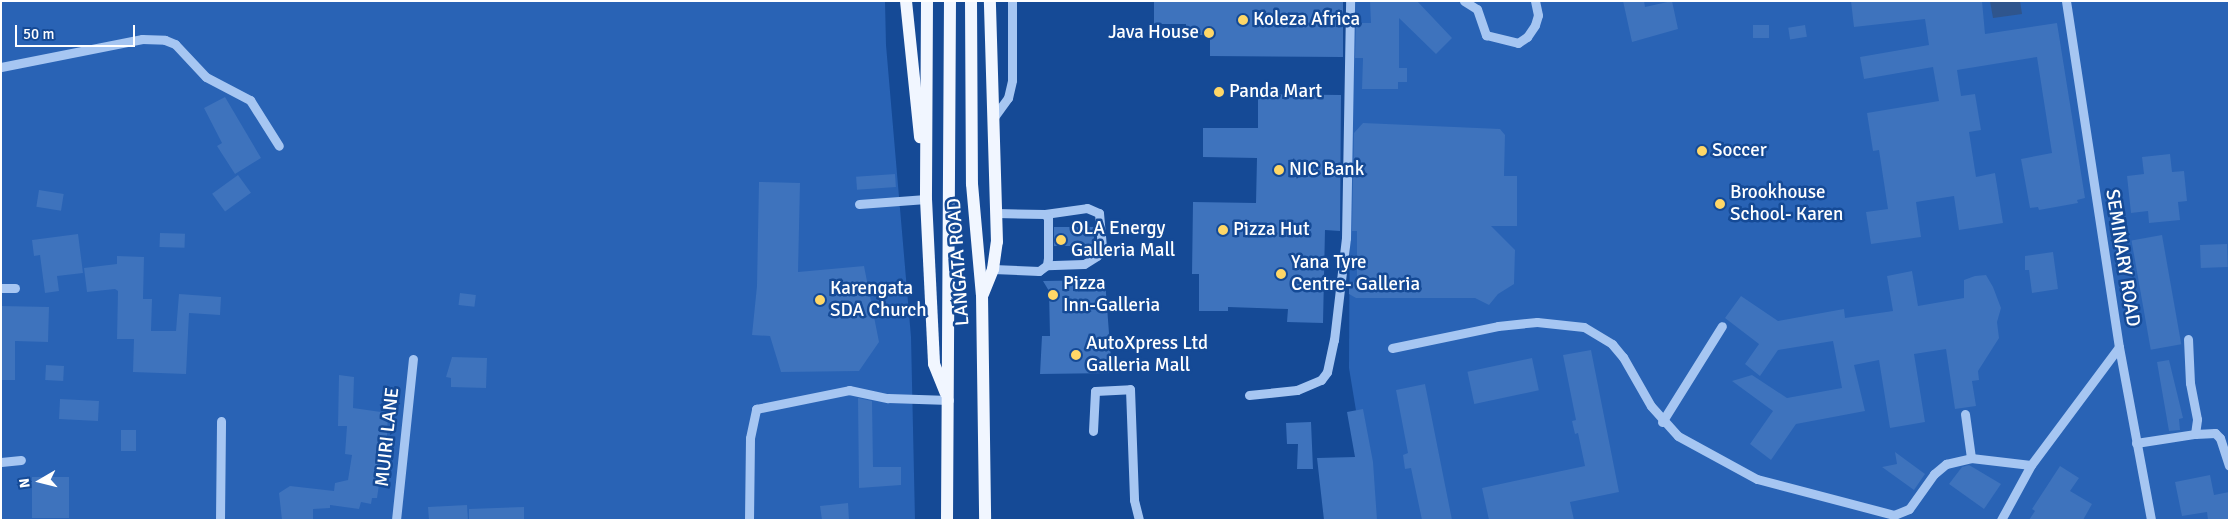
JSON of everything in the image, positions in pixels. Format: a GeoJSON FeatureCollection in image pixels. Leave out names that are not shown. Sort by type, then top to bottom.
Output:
{"type":"FeatureCollection","features":[{"type":"Feature","properties":{"kind":"main road"},"geometry":{"type":"LineString","coordinates":[[906,1],[926,199],[934,364],[949,400]]}},
{"type":"Feature","properties":{"kind":"main road"},"geometry":{"type":"LineString","coordinates":[[926,199],[927,1]]}},
{"type":"Feature","properties":{"kind":"main road","name":"LANGATA ROAD"},"geometry":{"type":"LineString","coordinates":[[947,520],[950,1]]}},
{"type":"Feature","properties":{"kind":"main road","name":"LANGATA ROAD"},"geometry":{"type":"LineString","coordinates":[[971,1],[972,184],[982,295],[985,520]]}},
{"type":"Feature","properties":{"kind":"main road"},"geometry":{"type":"LineString","coordinates":[[982,295],[994,270],[996,213],[990,1]]}},
{"type":"Feature","properties":{"kind":"street"},"geometry":{"type":"LineString","coordinates":[[994,117],[1008,98],[1012,80],[1012,1]]}},
{"type":"Feature","properties":{"kind":"street"},"geometry":{"type":"LineString","coordinates":[[1249,396],[1297,390],[1321,380],[1328,372],[1346,238],[1350,1]]}},
{"type":"Feature","properties":{"kind":"street"},"geometry":{"type":"LineString","coordinates":[[1464,1],[1477,9],[1486,35],[1518,43],[1528,36],[1535,25],[1538,15],[1535,1]]}},
{"type":"Feature","properties":{"kind":"street","name":"SEMINARY ROAD"},"geometry":{"type":"LineString","coordinates":[[2066,1],[2119,347],[2151,520]]}},
{"type":"Feature","properties":{"kind":"street"},"geometry":{"type":"LineString","coordinates":[[1,67],[142,39],[165,40],[175,44],[206,77],[250,100],[279,146]]}},
{"type":"Feature","properties":{"kind":"street"},"geometry":{"type":"LineString","coordinates":[[859,204],[926,199]]}},
{"type":"Feature","properties":{"kind":"street"},"geometry":{"type":"LineString","coordinates":[[994,270],[1039,271],[1047,265],[1084,264],[1097,256],[1102,246],[1099,213],[1087,208],[1045,214],[996,213]]}},
{"type":"Feature","properties":{"kind":"street"},"geometry":{"type":"LineString","coordinates":[[1045,214],[1048,218],[1047,265]]}},
{"type":"Feature","properties":{"kind":"street"},"geometry":{"type":"LineString","coordinates":[[1,288],[15,288]]}},
{"type":"Feature","properties":{"kind":"street"},"geometry":{"type":"LineString","coordinates":[[1392,348],[1498,326],[1537,322],[1584,327],[1612,344],[1624,357],[1662,422],[1678,436],[1757,479],[1894,515],[1909,509],[1934,474],[1946,464],[1972,458],[2032,465]]}},
{"type":"Feature","properties":{"kind":"street"},"geometry":{"type":"LineString","coordinates":[[1662,422],[1722,326]]}},
{"type":"Feature","properties":{"kind":"street"},"geometry":{"type":"LineString","coordinates":[[2188,339],[2190,383],[2197,419],[2195,434]]}},
{"type":"Feature","properties":{"kind":"street"},"geometry":{"type":"LineString","coordinates":[[2001,520],[2032,465],[2119,347]]}},
{"type":"Feature","properties":{"kind":"street","name":"MUIRI LANE"},"geometry":{"type":"LineString","coordinates":[[396,520],[414,358]]}},
{"type":"Feature","properties":{"kind":"street"},"geometry":{"type":"LineString","coordinates":[[1093,431],[1095,391],[1130,389],[1134,500],[1139,520]]}},
{"type":"Feature","properties":{"kind":"street"},"geometry":{"type":"LineString","coordinates":[[749,520],[750,438],[756,409],[849,390],[888,398],[949,400]]}},
{"type":"Feature","properties":{"kind":"street"},"geometry":{"type":"LineString","coordinates":[[1965,414],[1972,458]]}},
{"type":"Feature","properties":{"kind":"street"},"geometry":{"type":"LineString","coordinates":[[220,520],[221,421]]}},
{"type":"Feature","properties":{"kind":"street"},"geometry":{"type":"LineString","coordinates":[[2136,443],[2195,434],[2215,434],[2220,438],[2229,466]]}},
{"type":"Feature","properties":{"kind":"street"},"geometry":{"type":"LineString","coordinates":[[1,462],[21,460]]}},
{"type":"Feature","properties":{"kind":"shaded area"},"geometry":{"type":"Polygon","coordinates":[[[1,1],[885,1],[886,45],[911,337],[915,520],[1,520],[1,1]]]}},
{"type":"Feature","properties":{"kind":"shaded area","name":"Brookhouse School- Karen"},"geometry":{"type":"Polygon","coordinates":[[[1351,1],[2229,1],[2229,520],[1374,520],[1349,368],[1351,1]]]}},
{"type":"Feature","properties":{"kind":"shaded area"},"geometry":{"type":"Polygon","coordinates":[[[1990,1],[2020,1],[2022,14],[1993,18],[1990,1]]]}},
{"type":"Feature","properties":{"kind":"building"},"geometry":{"type":"Polygon","coordinates":[[[1154,1],[1343,1],[1343,57],[1210,56],[1210,35],[1186,35],[1186,24],[1154,24],[1154,1]]]}},
{"type":"Feature","properties":{"kind":"building"},"geometry":{"type":"Polygon","coordinates":[[[1370,1],[1417,1],[1452,38],[1436,54],[1399,18],[1399,68],[1407,68],[1407,82],[1398,82],[1398,89],[1362,89],[1363,58],[1355,58],[1356,23],[1371,23],[1370,1]]]}},
{"type":"Feature","properties":{"kind":"building"},"geometry":{"type":"Polygon","coordinates":[[[1623,1],[1644,1],[1645,7],[1672,1],[1678,29],[1632,42],[1623,1]]]}},
{"type":"Feature","properties":{"kind":"building"},"geometry":{"type":"Polygon","coordinates":[[[1851,1],[1982,1],[1985,34],[2057,23],[2085,198],[2077,200],[2078,203],[2039,210],[2038,207],[2030,208],[2021,159],[2052,153],[2037,57],[1957,70],[1961,96],[1975,94],[1981,130],[1969,132],[1976,177],[1995,173],[2003,223],[1959,230],[1954,196],[1916,202],[1921,237],[1871,244],[1866,212],[1888,209],[1879,150],[1873,151],[1867,113],[1939,101],[1933,67],[1864,79],[1860,57],[1929,45],[1925,19],[1854,27],[1851,1]]]}},
{"type":"Feature","properties":{"kind":"building"},"geometry":{"type":"Polygon","coordinates":[[[1753,25],[1769,25],[1769,38],[1753,38],[1753,25]]]}},
{"type":"Feature","properties":{"kind":"building"},"geometry":{"type":"Polygon","coordinates":[[[1805,25],[1807,37],[1790,40],[1788,28],[1805,25]]]}},
{"type":"Feature","properties":{"kind":"building"},"geometry":{"type":"Polygon","coordinates":[[[1258,94],[1341,95],[1340,231],[1325,230],[1323,323],[1287,322],[1288,309],[1228,307],[1228,311],[1199,311],[1199,274],[1192,274],[1193,202],[1256,203],[1257,158],[1203,157],[1203,128],[1258,128],[1258,94]]]}},
{"type":"Feature","properties":{"kind":"building"},"geometry":{"type":"Polygon","coordinates":[[[225,97],[261,158],[235,174],[217,146],[222,143],[204,108],[225,97]]]}},
{"type":"Feature","properties":{"kind":"building"},"geometry":{"type":"Polygon","coordinates":[[[1363,123],[1500,129],[1505,135],[1504,176],[1517,176],[1517,226],[1491,226],[1515,250],[1514,284],[1498,294],[1489,305],[1475,298],[1356,298],[1349,294],[1349,287],[1357,279],[1357,231],[1352,231],[1354,133],[1363,123]]]}},
{"type":"Feature","properties":{"kind":"building"},"geometry":{"type":"Polygon","coordinates":[[[2170,154],[2172,172],[2184,171],[2187,201],[2178,202],[2180,220],[2149,223],[2148,211],[2131,213],[2127,176],[2144,174],[2142,157],[2170,154]]]}},
{"type":"Feature","properties":{"kind":"building"},"geometry":{"type":"Polygon","coordinates":[[[895,174],[896,187],[857,190],[856,177],[895,174]]]}},
{"type":"Feature","properties":{"kind":"building"},"geometry":{"type":"Polygon","coordinates":[[[238,175],[251,193],[225,212],[212,194],[238,175]]]}},
{"type":"Feature","properties":{"kind":"building","name":"Karengata SDA Church"},"geometry":{"type":"Polygon","coordinates":[[[759,182],[800,183],[798,272],[864,266],[879,342],[859,371],[781,372],[770,336],[752,335],[757,286],[759,182]]]}},
{"type":"Feature","properties":{"kind":"building"},"geometry":{"type":"Polygon","coordinates":[[[39,190],[64,194],[61,211],[36,207],[39,190]]]}},
{"type":"Feature","properties":{"kind":"building"},"geometry":{"type":"Polygon","coordinates":[[[1054,227],[1094,227],[1094,246],[1054,246],[1054,227]]]}},
{"type":"Feature","properties":{"kind":"building"},"geometry":{"type":"Polygon","coordinates":[[[160,233],[185,234],[184,248],[160,247],[160,233]]]}},
{"type":"Feature","properties":{"kind":"building"},"geometry":{"type":"Polygon","coordinates":[[[78,234],[83,273],[57,276],[59,291],[45,293],[40,255],[34,256],[32,240],[78,234]]]}},
{"type":"Feature","properties":{"kind":"building"},"geometry":{"type":"Polygon","coordinates":[[[2162,235],[2181,344],[2151,350],[2131,240],[2162,235]]]}},
{"type":"Feature","properties":{"kind":"building"},"geometry":{"type":"Polygon","coordinates":[[[2227,244],[2228,267],[2201,268],[2200,245],[2227,244]]]}},
{"type":"Feature","properties":{"kind":"building"},"geometry":{"type":"Polygon","coordinates":[[[2053,252],[2058,289],[2032,293],[2029,270],[2025,270],[2025,256],[2053,252]]]}},
{"type":"Feature","properties":{"kind":"building"},"geometry":{"type":"Polygon","coordinates":[[[117,256],[144,257],[143,299],[152,299],[151,331],[176,331],[179,294],[221,297],[220,315],[189,313],[186,374],[133,372],[134,339],[117,339],[118,291],[115,289],[87,292],[84,268],[117,264],[117,256]]]}},
{"type":"Feature","properties":{"kind":"building"},"geometry":{"type":"Polygon","coordinates":[[[1912,271],[1918,306],[1964,298],[1964,280],[1975,276],[1986,275],[1993,287],[2001,308],[1997,322],[1999,338],[1978,371],[1979,380],[1972,381],[1976,406],[1955,409],[1946,349],[1914,354],[1925,422],[1890,428],[1879,360],[1854,365],[1865,411],[1796,424],[1771,460],[1750,444],[1773,411],[1732,381],[1752,375],[1787,398],[1842,388],[1833,341],[1778,350],[1760,376],[1745,364],[1759,344],[1725,318],[1741,296],[1778,321],[1844,309],[1845,318],[1893,311],[1887,276],[1912,271]]]}},
{"type":"Feature","properties":{"kind":"building"},"geometry":{"type":"Polygon","coordinates":[[[1105,280],[1112,373],[1040,374],[1042,336],[1050,336],[1049,291],[1043,281],[1105,280]]]}},
{"type":"Feature","properties":{"kind":"building"},"geometry":{"type":"Polygon","coordinates":[[[460,293],[476,295],[474,307],[459,305],[460,293]]]}},
{"type":"Feature","properties":{"kind":"building"},"geometry":{"type":"Polygon","coordinates":[[[1,306],[49,307],[48,342],[15,341],[15,380],[1,380],[1,306]]]}},
{"type":"Feature","properties":{"kind":"building"},"geometry":{"type":"Polygon","coordinates":[[[1591,350],[1619,492],[1570,502],[1574,520],[1489,520],[1482,488],[1585,466],[1578,433],[1575,434],[1572,421],[1576,420],[1563,355],[1591,350]]]}},
{"type":"Feature","properties":{"kind":"building"},"geometry":{"type":"Polygon","coordinates":[[[452,357],[487,358],[486,388],[451,387],[451,378],[446,377],[452,357]]]}},
{"type":"Feature","properties":{"kind":"building"},"geometry":{"type":"Polygon","coordinates":[[[1532,358],[1539,390],[1474,404],[1467,372],[1532,358]]]}},
{"type":"Feature","properties":{"kind":"building"},"geometry":{"type":"Polygon","coordinates":[[[2169,360],[2183,418],[2179,419],[2180,430],[2169,431],[2157,362],[2169,360]]]}},
{"type":"Feature","properties":{"kind":"building"},"geometry":{"type":"Polygon","coordinates":[[[46,365],[64,366],[63,381],[45,380],[46,365]]]}},
{"type":"Feature","properties":{"kind":"building"},"geometry":{"type":"Polygon","coordinates":[[[339,375],[354,377],[353,408],[388,413],[386,457],[383,457],[377,498],[372,498],[371,504],[361,502],[359,509],[330,505],[330,508],[313,509],[313,520],[282,520],[279,493],[290,486],[334,491],[335,483],[348,480],[352,455],[345,454],[347,426],[338,426],[339,375]]]}},
{"type":"Feature","properties":{"kind":"building"},"geometry":{"type":"Polygon","coordinates":[[[1425,384],[1452,520],[1422,520],[1411,468],[1405,469],[1403,455],[1408,453],[1396,390],[1425,384]]]}},
{"type":"Feature","properties":{"kind":"building"},"geometry":{"type":"Polygon","coordinates":[[[858,398],[872,401],[873,467],[901,467],[901,485],[859,488],[858,398]]]}},
{"type":"Feature","properties":{"kind":"building"},"geometry":{"type":"Polygon","coordinates":[[[60,399],[99,401],[98,421],[59,419],[60,399]]]}},
{"type":"Feature","properties":{"kind":"building"},"geometry":{"type":"Polygon","coordinates":[[[1363,409],[1373,462],[1377,520],[1324,520],[1317,458],[1355,457],[1347,412],[1363,409]]]}},
{"type":"Feature","properties":{"kind":"building"},"geometry":{"type":"Polygon","coordinates":[[[1311,422],[1313,469],[1297,469],[1298,444],[1287,444],[1286,423],[1311,422]]]}},
{"type":"Feature","properties":{"kind":"building"},"geometry":{"type":"Polygon","coordinates":[[[121,430],[136,430],[136,451],[121,451],[121,430]]]}},
{"type":"Feature","properties":{"kind":"building"},"geometry":{"type":"Polygon","coordinates":[[[1895,452],[1925,474],[1914,490],[1882,467],[1897,464],[1895,452]]]}},
{"type":"Feature","properties":{"kind":"building"},"geometry":{"type":"Polygon","coordinates":[[[1969,465],[2001,484],[1984,509],[1949,484],[1962,467],[1969,465]]]}},
{"type":"Feature","properties":{"kind":"building"},"geometry":{"type":"Polygon","coordinates":[[[2060,466],[2079,478],[2070,491],[2092,504],[2083,520],[2029,520],[2035,511],[2032,509],[2060,466]]]}},
{"type":"Feature","properties":{"kind":"building"},"geometry":{"type":"Polygon","coordinates":[[[2210,475],[2214,495],[2229,492],[2229,520],[2208,520],[2207,512],[2182,516],[2175,482],[2210,475]]]}},
{"type":"Feature","properties":{"kind":"building"},"geometry":{"type":"Polygon","coordinates":[[[32,477],[69,477],[69,518],[32,518],[32,477]]]}},
{"type":"Feature","properties":{"kind":"building"},"geometry":{"type":"Polygon","coordinates":[[[848,503],[849,520],[822,520],[820,506],[848,503]]]}},
{"type":"Feature","properties":{"kind":"building"},"geometry":{"type":"Polygon","coordinates":[[[467,505],[468,520],[429,520],[428,507],[467,505]]]}},
{"type":"Feature","properties":{"kind":"building"},"geometry":{"type":"Polygon","coordinates":[[[524,507],[524,520],[469,520],[469,509],[524,507]]]}},
{"type":"Feature","properties":{"kind":"place","name":"Koleza Africa"},"geometry":{"type":"Point","coordinates":[1243,20]}},
{"type":"Feature","properties":{"kind":"place","name":"Java House"},"geometry":{"type":"Point","coordinates":[1209,33]}},
{"type":"Feature","properties":{"kind":"place","name":"Panda Mart"},"geometry":{"type":"Point","coordinates":[1219,92]}},
{"type":"Feature","properties":{"kind":"place","name":"Soccer"},"geometry":{"type":"Point","coordinates":[1702,151]}},
{"type":"Feature","properties":{"kind":"place","name":"NIC Bank"},"geometry":{"type":"Point","coordinates":[1279,170]}},
{"type":"Feature","properties":{"kind":"place","name":"Brookhouse School- Karen"},"geometry":{"type":"Point","coordinates":[1720,204]}},
{"type":"Feature","properties":{"kind":"place","name":"Pizza Hut"},"geometry":{"type":"Point","coordinates":[1223,230]}},
{"type":"Feature","properties":{"kind":"place","name":"OLA Energy Galleria Mall"},"geometry":{"type":"Point","coordinates":[1061,240]}},
{"type":"Feature","properties":{"kind":"place","name":"Yana Tyre Centre- Galleria"},"geometry":{"type":"Point","coordinates":[1281,274]}},
{"type":"Feature","properties":{"kind":"place","name":"Pizza Inn-Galleria"},"geometry":{"type":"Point","coordinates":[1053,295]}},
{"type":"Feature","properties":{"kind":"place","name":"Karengata SDA Church"},"geometry":{"type":"Point","coordinates":[820,300]}},
{"type":"Feature","properties":{"kind":"place","name":"AutoXpress Ltd Galleria Mall"},"geometry":{"type":"Point","coordinates":[1076,355]}}]}
